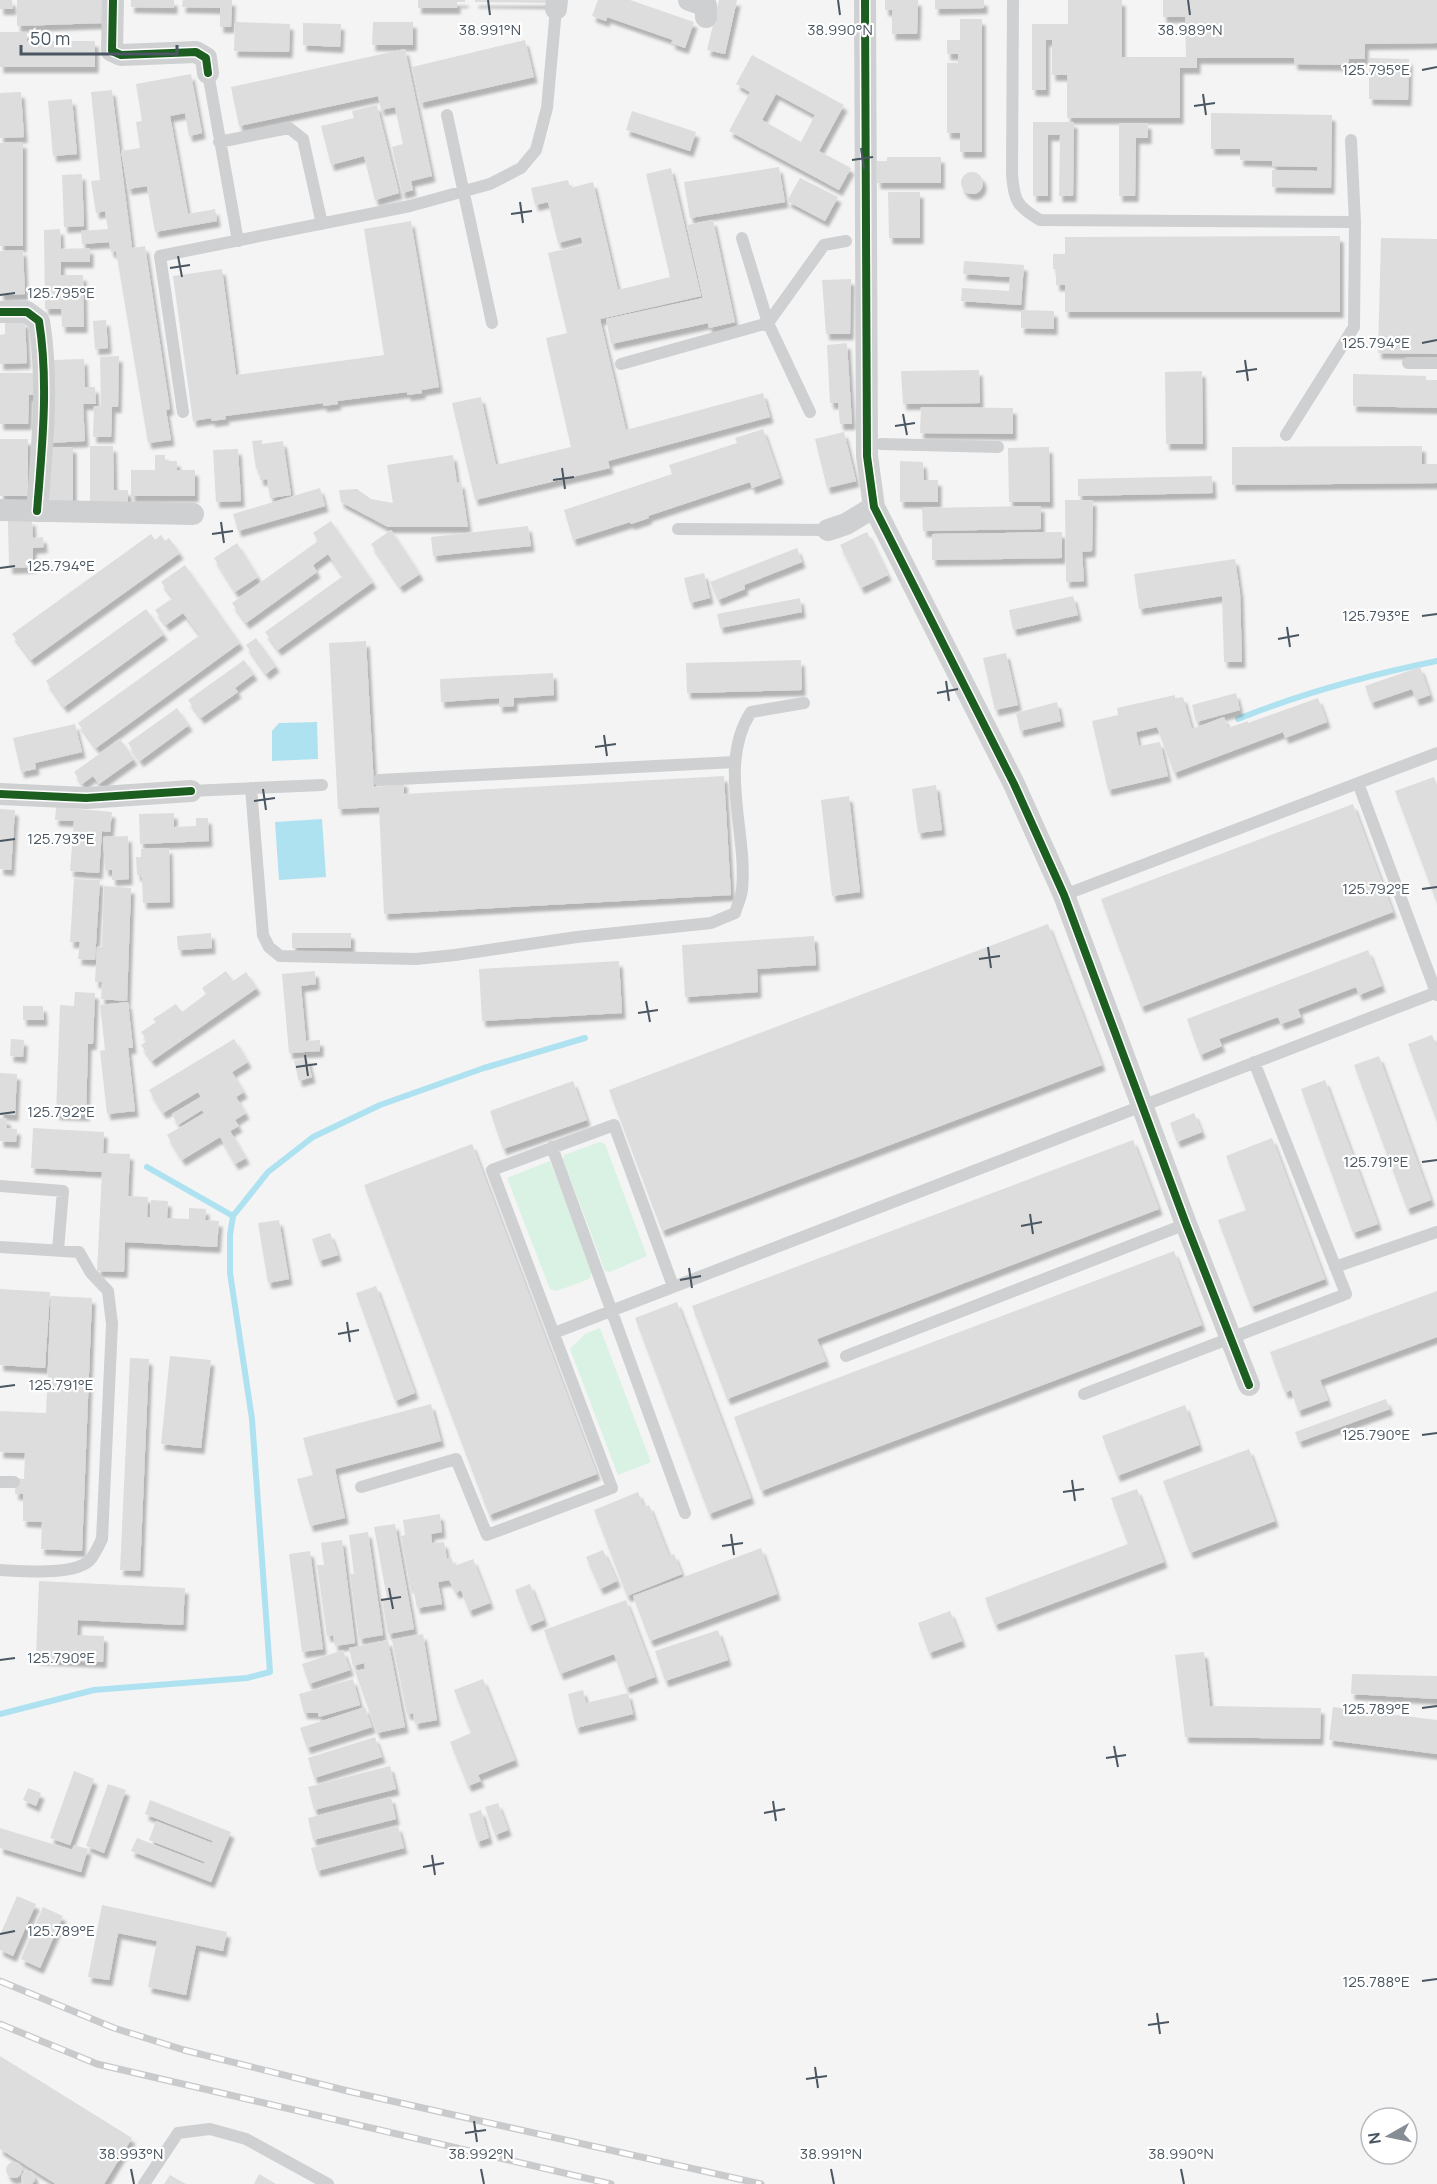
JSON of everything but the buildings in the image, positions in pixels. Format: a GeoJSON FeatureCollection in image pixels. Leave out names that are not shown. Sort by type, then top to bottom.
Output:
{"type":"FeatureCollection","features":[{"type":"Feature","properties":{"kind":"street"},"geometry":{"type":"LineString","coordinates":[[113,0],[112,51],[121,55],[196,52],[206,58],[208,74]]}},
{"type":"Feature","properties":{"kind":"street"},"geometry":{"type":"LineString","coordinates":[[689,0],[706,6],[706,17]]}},
{"type":"Feature","properties":{"kind":"street"},"geometry":{"type":"LineString","coordinates":[[865,0],[855,240],[874,444],[874,507],[1014,784],[1065,895],[1186,1224],[1249,1385]]}},
{"type":"Feature","properties":{"kind":"street"},"geometry":{"type":"LineString","coordinates":[[0,312],[27,312],[39,321],[42,342],[44,420],[37,510]]}},
{"type":"Feature","properties":{"kind":"street"},"geometry":{"type":"LineString","coordinates":[[828,530],[846,524],[874,507]]}},
{"type":"Feature","properties":{"kind":"street"},"geometry":{"type":"LineString","coordinates":[[0,510],[193,514]]}},
{"type":"Feature","properties":{"kind":"street"},"geometry":{"type":"LineString","coordinates":[[0,794],[86,798],[191,791]]}},
{"type":"Feature","properties":{"kind":"lane"},"geometry":{"type":"LineString","coordinates":[[1012,0],[1012,174],[1014,198],[1024,211],[1040,219],[1355,222]]}},
{"type":"Feature","properties":{"kind":"lane"},"geometry":{"type":"LineString","coordinates":[[183,412],[160,256],[410,206],[490,184],[521,168],[536,150],[547,108],[556,4]]}},
{"type":"Feature","properties":{"kind":"lane"},"geometry":{"type":"LineString","coordinates":[[208,74],[238,240]]}},
{"type":"Feature","properties":{"kind":"lane"},"geometry":{"type":"LineString","coordinates":[[447,115],[492,323]]}},
{"type":"Feature","properties":{"kind":"lane"},"geometry":{"type":"LineString","coordinates":[[219,142],[289,128],[303,139],[322,224]]}},
{"type":"Feature","properties":{"kind":"lane"},"geometry":{"type":"LineString","coordinates":[[1286,435],[1354,327],[1355,222],[1351,140]]}},
{"type":"Feature","properties":{"kind":"lane"},"geometry":{"type":"LineString","coordinates":[[742,238],[768,323],[810,412]]}},
{"type":"Feature","properties":{"kind":"lane"},"geometry":{"type":"LineString","coordinates":[[621,364],[768,323],[824,245],[855,240]]}},
{"type":"Feature","properties":{"kind":"lane"},"geometry":{"type":"LineString","coordinates":[[1408,363],[1437,363]]}},
{"type":"Feature","properties":{"kind":"lane"},"geometry":{"type":"LineString","coordinates":[[874,444],[998,447]]}},
{"type":"Feature","properties":{"kind":"lane"},"geometry":{"type":"LineString","coordinates":[[678,529],[828,530]]}},
{"type":"Feature","properties":{"kind":"lane"},"geometry":{"type":"LineString","coordinates":[[251,788],[263,935],[269,946],[279,956],[416,958],[577,937],[711,923],[735,913],[742,891],[735,762],[741,728],[751,712],[804,703]]}},
{"type":"Feature","properties":{"kind":"lane"},"geometry":{"type":"LineString","coordinates":[[1065,895],[1437,753]]}},
{"type":"Feature","properties":{"kind":"lane"},"geometry":{"type":"LineString","coordinates":[[379,780],[735,762]]}},
{"type":"Feature","properties":{"kind":"lane"},"geometry":{"type":"LineString","coordinates":[[554,1333],[1254,1062],[1437,994],[1358,783]]}},
{"type":"Feature","properties":{"kind":"lane"},"geometry":{"type":"LineString","coordinates":[[191,791],[322,785]]}},
{"type":"Feature","properties":{"kind":"lane"},"geometry":{"type":"LineString","coordinates":[[1084,1394],[1346,1294],[1254,1062]]}},
{"type":"Feature","properties":{"kind":"lane"},"geometry":{"type":"LineString","coordinates":[[361,1487],[456,1459],[487,1535],[612,1488],[492,1170],[614,1125],[673,1286]]}},
{"type":"Feature","properties":{"kind":"lane"},"geometry":{"type":"LineString","coordinates":[[552,1147],[685,1513]]}},
{"type":"Feature","properties":{"kind":"lane"},"geometry":{"type":"LineString","coordinates":[[0,1186],[63,1191],[58,1250]]}},
{"type":"Feature","properties":{"kind":"lane"},"geometry":{"type":"LineString","coordinates":[[846,1356],[1186,1224]]}},
{"type":"Feature","properties":{"kind":"lane"},"geometry":{"type":"LineString","coordinates":[[1335,1267],[1437,1232]]}},
{"type":"Feature","properties":{"kind":"lane"},"geometry":{"type":"LineString","coordinates":[[0,1247],[79,1252],[91,1273],[108,1291],[112,1324],[102,1539],[90,1560],[76,1567],[47,1571],[0,1570]]}},
{"type":"Feature","properties":{"kind":"lane"},"geometry":{"type":"LineString","coordinates":[[0,1482],[14,1482]]}},
{"type":"Feature","properties":{"kind":"lane"},"geometry":{"type":"LineString","coordinates":[[144,2184],[178,2133],[210,2129],[246,2139],[328,2184]]}},
{"type":"Feature","properties":{"kind":"green space"},"geometry":{"type":"Polygon","coordinates":[[[600,1142],[605,1144],[647,1256],[610,1272],[605,1271],[563,1159],[564,1155],[600,1142]]]}},
{"type":"Feature","properties":{"kind":"green space"},"geometry":{"type":"Polygon","coordinates":[[[550,1161],[592,1272],[589,1279],[557,1291],[550,1289],[507,1178],[550,1161]]]}},
{"type":"Feature","properties":{"kind":"green space"},"geometry":{"type":"Polygon","coordinates":[[[600,1328],[651,1462],[618,1475],[570,1349],[585,1334],[600,1328]]]}},
{"type":"Feature","properties":{"kind":"water"},"geometry":{"type":"Polygon","coordinates":[[[317,722],[318,759],[272,761],[272,731],[279,723],[317,722]]]}},
{"type":"Feature","properties":{"kind":"water"},"geometry":{"type":"Polygon","coordinates":[[[322,819],[326,877],[279,880],[275,822],[322,819]]]}},
{"type":"Feature","properties":{"kind":"waterway"},"geometry":{"type":"LineString","coordinates":[[1238,719],[1336,685],[1437,661]]}},
{"type":"Feature","properties":{"kind":"waterway"},"geometry":{"type":"LineString","coordinates":[[0,1714],[94,1690],[247,1678],[270,1672],[252,1419],[230,1273],[230,1235],[233,1216],[268,1172],[313,1137],[380,1105],[484,1068],[585,1038]]}},
{"type":"Feature","properties":{"kind":"waterway"},"geometry":{"type":"LineString","coordinates":[[147,1167],[233,1216]]}},
{"type":"Feature","properties":{"kind":"railway"},"geometry":{"type":"LineString","coordinates":[[0,1981],[114,2028],[184,2050],[352,2092],[761,2184]]}},
{"type":"Feature","properties":{"kind":"railway"},"geometry":{"type":"LineString","coordinates":[[0,2024],[97,2064],[611,2184]]}},
{"type":"Feature","properties":{"kind":"cycle path"},"geometry":{"type":"LineString","coordinates":[[113,0],[112,51],[121,55],[196,52],[206,58],[208,73]]}},
{"type":"Feature","properties":{"kind":"cycle path"},"geometry":{"type":"LineString","coordinates":[[865,0],[867,456],[874,507],[1014,784],[1064,895],[1186,1224],[1249,1385]]}},
{"type":"Feature","properties":{"kind":"cycle path"},"geometry":{"type":"LineString","coordinates":[[0,312],[27,312],[39,321],[44,392],[37,511]]}},
{"type":"Feature","properties":{"kind":"cycle path"},"geometry":{"type":"LineString","coordinates":[[0,794],[86,798],[191,791]]}}]}
